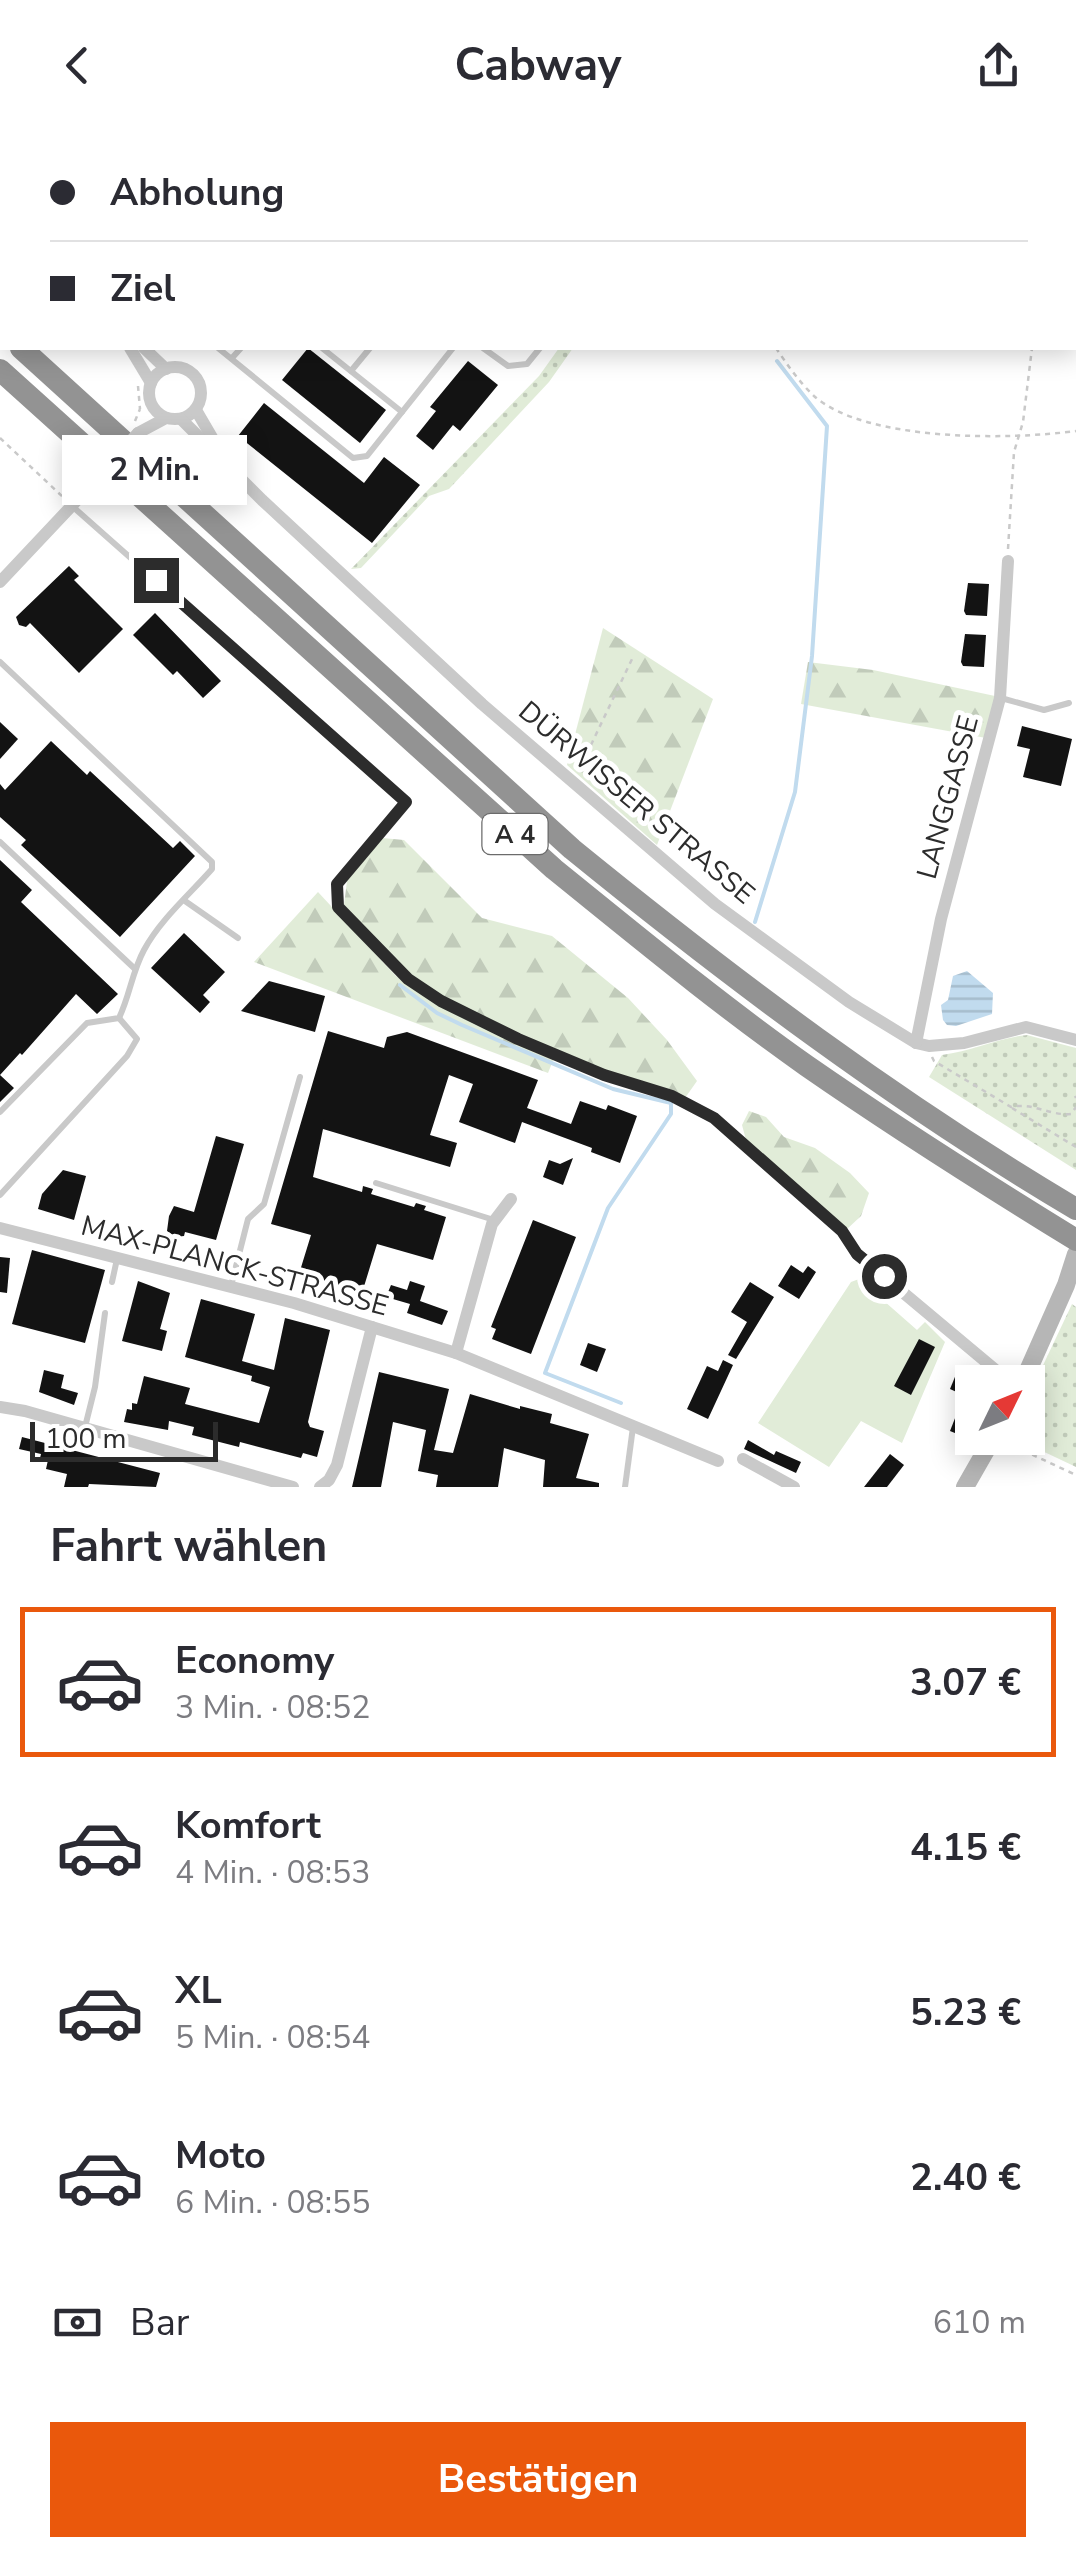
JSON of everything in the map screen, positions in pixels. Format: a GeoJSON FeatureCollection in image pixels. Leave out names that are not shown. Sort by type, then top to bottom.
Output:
{"type":"FeatureCollection","features":[{"type":"Feature","properties":{"kind":"highway","name":"A 4"},"geometry":{"type":"LineString","coordinates":[[23,350],[572,849],[822,1043],[947,1129],[1076,1209]]}},
{"type":"Feature","properties":{"kind":"highway","name":"A 4"},"geometry":{"type":"LineString","coordinates":[[0,370],[554,869],[610,915],[804,1064],[932,1151],[1076,1240]]}},
{"type":"Feature","properties":{"kind":"street"},"geometry":{"type":"LineString","coordinates":[[131,350],[151,383],[155,416]]}},
{"type":"Feature","properties":{"kind":"street"},"geometry":{"type":"LineString","coordinates":[[146,350],[166,368],[188,370],[201,388],[196,410],[181,419],[155,416]]}},
{"type":"Feature","properties":{"kind":"street"},"geometry":{"type":"LineString","coordinates":[[151,383],[166,368]]}},
{"type":"Feature","properties":{"kind":"street","name":"DÜRWISSER STRASSE"},"geometry":{"type":"LineString","coordinates":[[196,410],[226,461]]}},
{"type":"Feature","properties":{"kind":"street"},"geometry":{"type":"LineString","coordinates":[[0,582],[155,416]]}},
{"type":"Feature","properties":{"kind":"street","name":"DÜRWISSER STRASSE"},"geometry":{"type":"LineString","coordinates":[[181,419],[262,500],[482,704],[714,904],[776,952],[922,1045]]}},
{"type":"Feature","properties":{"kind":"street","name":"LANGGASSE"},"geometry":{"type":"LineString","coordinates":[[922,1045],[940,919],[1000,698],[1008,561]]}},
{"type":"Feature","properties":{"kind":"street"},"geometry":{"type":"LineString","coordinates":[[922,1045],[964,1043],[1026,1027],[1076,1040]]}},
{"type":"Feature","properties":{"kind":"street"},"geometry":{"type":"LineString","coordinates":[[456,1353],[495,1220],[511,1199]]}},
{"type":"Feature","properties":{"kind":"street","name":"MAX-PLANCK-STRASSE"},"geometry":{"type":"LineString","coordinates":[[0,1228],[231,1287],[456,1353],[718,1462]]}},
{"type":"Feature","properties":{"kind":"street"},"geometry":{"type":"LineString","coordinates":[[857,1254],[990,1365]]}},
{"type":"Feature","properties":{"kind":"street"},"geometry":{"type":"LineString","coordinates":[[1031,1365],[1076,1254]]}},
{"type":"Feature","properties":{"kind":"street"},"geometry":{"type":"LineString","coordinates":[[320,1487],[337,1465],[372,1328]]}},
{"type":"Feature","properties":{"kind":"street"},"geometry":{"type":"LineString","coordinates":[[0,1407],[293,1487]]}},
{"type":"Feature","properties":{"kind":"street"},"geometry":{"type":"LineString","coordinates":[[965,1487],[984,1455]]}},
{"type":"Feature","properties":{"kind":"street"},"geometry":{"type":"LineString","coordinates":[[743,1459],[794,1487]]}},
{"type":"Feature","properties":{"kind":"lane"},"geometry":{"type":"LineString","coordinates":[[221,350],[353,458],[367,456],[451,350]]}},
{"type":"Feature","properties":{"kind":"lane"},"geometry":{"type":"LineString","coordinates":[[232,358],[240,350]]}},
{"type":"Feature","properties":{"kind":"lane"},"geometry":{"type":"LineString","coordinates":[[325,350],[402,412]]}},
{"type":"Feature","properties":{"kind":"lane"},"geometry":{"type":"LineString","coordinates":[[351,371],[368,350]]}},
{"type":"Feature","properties":{"kind":"lane"},"geometry":{"type":"LineString","coordinates":[[486,350],[508,366],[527,364],[538,350]]}},
{"type":"Feature","properties":{"kind":"lane"},"geometry":{"type":"LineString","coordinates":[[76,502],[406,802],[337,884],[338,907],[399,972],[441,1001],[518,1039],[604,1075],[672,1096],[714,1118],[842,1231],[857,1254]]}},
{"type":"Feature","properties":{"kind":"lane"},"geometry":{"type":"LineString","coordinates":[[0,662],[212,862],[212,869],[146,946],[119,1018]]}},
{"type":"Feature","properties":{"kind":"lane"},"geometry":{"type":"LineString","coordinates":[[1000,698],[1044,710],[1070,703]]}},
{"type":"Feature","properties":{"kind":"lane"},"geometry":{"type":"LineString","coordinates":[[0,842],[135,969]]}},
{"type":"Feature","properties":{"kind":"lane"},"geometry":{"type":"LineString","coordinates":[[185,900],[238,938]]}},
{"type":"Feature","properties":{"kind":"lane"},"geometry":{"type":"LineString","coordinates":[[0,1112],[87,1023],[119,1018]]}},
{"type":"Feature","properties":{"kind":"lane"},"geometry":{"type":"LineString","coordinates":[[0,1196],[127,1056],[138,1038],[119,1018]]}},
{"type":"Feature","properties":{"kind":"lane"},"geometry":{"type":"LineString","coordinates":[[231,1287],[248,1219],[264,1204],[300,1077]]}},
{"type":"Feature","properties":{"kind":"lane"},"geometry":{"type":"LineString","coordinates":[[376,1182],[495,1220]]}},
{"type":"Feature","properties":{"kind":"lane"},"geometry":{"type":"LineString","coordinates":[[112,1282],[118,1258]]}},
{"type":"Feature","properties":{"kind":"lane"},"geometry":{"type":"LineString","coordinates":[[85,1428],[105,1313]]}},
{"type":"Feature","properties":{"kind":"lane"},"geometry":{"type":"LineString","coordinates":[[625,1487],[633,1425]]}},
{"type":"Feature","properties":{"kind":"path"},"geometry":{"type":"LineString","coordinates":[[778,350],[814,396],[848,416],[936,435],[1019,437],[1076,431]]}},
{"type":"Feature","properties":{"kind":"path"},"geometry":{"type":"LineString","coordinates":[[1008,561],[1014,452],[1032,350]]}},
{"type":"Feature","properties":{"kind":"path"},"geometry":{"type":"LineString","coordinates":[[0,438],[76,502]]}},
{"type":"Feature","properties":{"kind":"path"},"geometry":{"type":"LineString","coordinates":[[573,782],[633,657]]}},
{"type":"Feature","properties":{"kind":"path"},"geometry":{"type":"LineString","coordinates":[[922,1045],[934,1061],[1076,1147]]}},
{"type":"Feature","properties":{"kind":"path"},"geometry":{"type":"LineString","coordinates":[[1011,1107],[1026,1103],[1062,1115],[1071,1114],[1076,1107]]}},
{"type":"Feature","properties":{"kind":"path"},"geometry":{"type":"LineString","coordinates":[[1032,1455],[1076,1475]]}},
{"type":"Feature","properties":{"kind":"green space"},"geometry":{"type":"Polygon","coordinates":[[[558,350],[572,350],[549,382],[449,489],[429,496],[361,568],[351,569],[539,376],[558,350]]]}},
{"type":"Feature","properties":{"kind":"green space"},"geometry":{"type":"Polygon","coordinates":[[[603,628],[713,699],[657,845],[567,765],[603,628]]]}},
{"type":"Feature","properties":{"kind":"green space"},"geometry":{"type":"Polygon","coordinates":[[[808,662],[873,670],[995,696],[986,738],[801,704],[808,662]]]}},
{"type":"Feature","properties":{"kind":"green space"},"geometry":{"type":"Polygon","coordinates":[[[382,838],[404,840],[482,918],[552,936],[628,998],[667,1040],[697,1081],[685,1098],[583,1063],[444,998],[401,969],[344,905],[347,881],[382,838]]]}},
{"type":"Feature","properties":{"kind":"green space"},"geometry":{"type":"Polygon","coordinates":[[[318,892],[396,976],[439,1005],[554,1058],[548,1073],[254,962],[318,892]]]}},
{"type":"Feature","properties":{"kind":"green space"},"geometry":{"type":"Polygon","coordinates":[[[1027,1035],[1076,1048],[1076,1170],[929,1077],[942,1055],[1027,1035]]]}},
{"type":"Feature","properties":{"kind":"green space"},"geometry":{"type":"Polygon","coordinates":[[[749,1111],[766,1117],[784,1137],[815,1148],[850,1173],[869,1193],[861,1216],[846,1230],[746,1140],[742,1125],[749,1111]]]}},
{"type":"Feature","properties":{"kind":"green space"},"geometry":{"type":"Polygon","coordinates":[[[859,1279],[917,1330],[925,1322],[945,1342],[902,1443],[861,1421],[829,1467],[758,1423],[851,1282],[859,1279]]]}},
{"type":"Feature","properties":{"kind":"green space"},"geometry":{"type":"Polygon","coordinates":[[[1072,1304],[1076,1307],[1076,1467],[1045,1452],[1043,1365],[1072,1304]]]}},
{"type":"Feature","properties":{"kind":"water"},"geometry":{"type":"Polygon","coordinates":[[[967,971],[993,993],[992,1014],[956,1026],[947,1025],[941,1005],[948,1000],[953,976],[967,971]]]}},
{"type":"Feature","properties":{"kind":"building"},"geometry":{"type":"Polygon","coordinates":[[[306,350],[311,350],[386,410],[360,443],[282,380],[306,350]]]}},
{"type":"Feature","properties":{"kind":"building"},"geometry":{"type":"Polygon","coordinates":[[[468,361],[498,385],[460,431],[453,425],[433,450],[416,436],[436,411],[430,407],[468,361]]]}},
{"type":"Feature","properties":{"kind":"building"},"geometry":{"type":"Polygon","coordinates":[[[264,403],[364,483],[384,457],[420,485],[372,543],[238,436],[264,403]]]}},
{"type":"Feature","properties":{"kind":"building"},"geometry":{"type":"Polygon","coordinates":[[[69,566],[79,576],[74,580],[123,629],[79,673],[30,623],[26,627],[19,625],[16,617],[69,566]]]}},
{"type":"Feature","properties":{"kind":"building"},"geometry":{"type":"Polygon","coordinates":[[[968,583],[989,584],[987,616],[966,615],[968,583]]]}},
{"type":"Feature","properties":{"kind":"building"},"geometry":{"type":"Polygon","coordinates":[[[155,613],[221,681],[203,698],[133,635],[155,613]]]}},
{"type":"Feature","properties":{"kind":"building"},"geometry":{"type":"Polygon","coordinates":[[[965,634],[986,635],[984,667],[963,666],[965,634]]]}},
{"type":"Feature","properties":{"kind":"building"},"geometry":{"type":"Polygon","coordinates":[[[0,722],[18,739],[0,759],[0,722]]]}},
{"type":"Feature","properties":{"kind":"building"},"geometry":{"type":"Polygon","coordinates":[[[1022,726],[1072,739],[1061,786],[1023,777],[1030,749],[1017,746],[1022,726]]]}},
{"type":"Feature","properties":{"kind":"building"},"geometry":{"type":"Polygon","coordinates":[[[51,741],[87,775],[90,771],[173,848],[180,841],[195,856],[120,937],[21,845],[26,840],[0,817],[0,784],[5,790],[51,741]]]}},
{"type":"Feature","properties":{"kind":"building"},"geometry":{"type":"Polygon","coordinates":[[[0,860],[32,890],[21,902],[118,994],[97,1014],[76,994],[0,1075],[0,860]]]}},
{"type":"Feature","properties":{"kind":"building"},"geometry":{"type":"Polygon","coordinates":[[[184,933],[225,972],[203,995],[210,1002],[200,1013],[151,968],[184,933]]]}},
{"type":"Feature","properties":{"kind":"building"},"geometry":{"type":"Polygon","coordinates":[[[269,981],[325,996],[315,1032],[241,1011],[269,981]]]}},
{"type":"Feature","properties":{"kind":"building"},"geometry":{"type":"Polygon","coordinates":[[[328,1031],[384,1048],[387,1037],[407,1032],[538,1080],[527,1108],[571,1124],[580,1101],[606,1110],[608,1105],[637,1116],[620,1163],[591,1152],[592,1148],[522,1122],[515,1143],[459,1122],[473,1084],[449,1075],[430,1135],[457,1143],[450,1167],[323,1129],[313,1177],[362,1192],[363,1186],[373,1189],[371,1194],[414,1207],[416,1203],[426,1206],[424,1210],[446,1217],[433,1260],[377,1244],[362,1293],[299,1274],[311,1235],[271,1224],[328,1031]]]}},
{"type":"Feature","properties":{"kind":"building"},"geometry":{"type":"Polygon","coordinates":[[[0,1075],[14,1088],[0,1102],[0,1075]]]}},
{"type":"Feature","properties":{"kind":"building"},"geometry":{"type":"Polygon","coordinates":[[[216,1136],[244,1144],[216,1240],[185,1232],[184,1236],[175,1237],[167,1231],[169,1216],[174,1206],[194,1212],[216,1136]]]}},
{"type":"Feature","properties":{"kind":"building"},"geometry":{"type":"Polygon","coordinates":[[[573,1158],[563,1185],[543,1177],[549,1160],[560,1164],[573,1158]]]}},
{"type":"Feature","properties":{"kind":"building"},"geometry":{"type":"Polygon","coordinates":[[[63,1170],[86,1176],[74,1220],[38,1209],[42,1194],[63,1170]]]}},
{"type":"Feature","properties":{"kind":"building"},"geometry":{"type":"Polygon","coordinates":[[[533,1220],[576,1237],[531,1354],[492,1339],[496,1329],[491,1327],[533,1220]]]}},
{"type":"Feature","properties":{"kind":"building"},"geometry":{"type":"Polygon","coordinates":[[[32,1250],[105,1270],[85,1343],[12,1324],[32,1250]]]}},
{"type":"Feature","properties":{"kind":"building"},"geometry":{"type":"Polygon","coordinates":[[[0,1257],[10,1258],[7,1293],[0,1292],[0,1257]]]}},
{"type":"Feature","properties":{"kind":"building"},"geometry":{"type":"Polygon","coordinates":[[[791,1265],[803,1273],[808,1266],[816,1272],[799,1299],[778,1286],[791,1265]]]}},
{"type":"Feature","properties":{"kind":"building"},"geometry":{"type":"Polygon","coordinates":[[[138,1281],[170,1293],[160,1329],[167,1331],[162,1351],[122,1341],[138,1281]]]}},
{"type":"Feature","properties":{"kind":"building"},"geometry":{"type":"Polygon","coordinates":[[[410,1281],[425,1286],[420,1301],[448,1311],[442,1325],[407,1313],[410,1304],[386,1297],[391,1285],[407,1290],[410,1281]]]}},
{"type":"Feature","properties":{"kind":"building"},"geometry":{"type":"Polygon","coordinates":[[[750,1282],[774,1297],[736,1359],[728,1355],[747,1322],[731,1312],[750,1282]]]}},
{"type":"Feature","properties":{"kind":"building"},"geometry":{"type":"Polygon","coordinates":[[[201,1299],[255,1314],[242,1361],[274,1370],[285,1318],[330,1330],[308,1422],[310,1427],[324,1431],[317,1457],[303,1453],[301,1458],[240,1442],[239,1447],[192,1435],[194,1427],[169,1421],[168,1430],[124,1422],[127,1409],[132,1410],[132,1403],[137,1404],[144,1376],[190,1388],[185,1404],[259,1423],[270,1387],[251,1381],[252,1376],[185,1357],[201,1299]]]}},
{"type":"Feature","properties":{"kind":"building"},"geometry":{"type":"Polygon","coordinates":[[[919,1339],[935,1347],[911,1395],[894,1386],[919,1339]]]}},
{"type":"Feature","properties":{"kind":"building"},"geometry":{"type":"Polygon","coordinates":[[[588,1343],[606,1349],[597,1372],[580,1365],[588,1343]]]}},
{"type":"Feature","properties":{"kind":"building"},"geometry":{"type":"Polygon","coordinates":[[[723,1360],[733,1365],[708,1419],[687,1409],[707,1366],[718,1371],[723,1360]]]}},
{"type":"Feature","properties":{"kind":"building"},"geometry":{"type":"Polygon","coordinates":[[[44,1370],[64,1375],[61,1388],[78,1393],[74,1405],[39,1392],[44,1370]]]}},
{"type":"Feature","properties":{"kind":"building"},"geometry":{"type":"Polygon","coordinates":[[[379,1372],[449,1389],[434,1450],[453,1453],[470,1394],[552,1414],[550,1423],[589,1434],[576,1478],[599,1483],[599,1487],[543,1487],[545,1460],[504,1448],[498,1487],[436,1487],[438,1475],[418,1471],[426,1430],[393,1422],[381,1487],[352,1487],[379,1372]]]}},
{"type":"Feature","properties":{"kind":"building"},"geometry":{"type":"Polygon","coordinates":[[[22,1437],[160,1473],[156,1487],[64,1487],[67,1474],[46,1469],[48,1460],[40,1458],[41,1454],[19,1449],[22,1437]]]}},
{"type":"Feature","properties":{"kind":"building"},"geometry":{"type":"Polygon","coordinates":[[[748,1440],[774,1455],[776,1451],[801,1462],[796,1473],[744,1449],[748,1440]]]}},
{"type":"Feature","properties":{"kind":"building"},"geometry":{"type":"Polygon","coordinates":[[[890,1454],[904,1465],[887,1487],[864,1487],[890,1454]]]}},
{"type":"Feature","properties":{"kind":"waterway"},"geometry":{"type":"LineString","coordinates":[[755,922],[795,792],[812,656],[827,426],[777,361]]}},
{"type":"Feature","properties":{"kind":"waterway"},"geometry":{"type":"LineString","coordinates":[[400,985],[437,1013],[462,1025],[613,1089],[671,1103],[671,1114],[608,1208],[545,1373],[621,1403]]}},
{"type":"Feature","properties":{"kind":"route"},"geometry":{"type":"LineString","coordinates":[[156,580],[406,802],[337,884],[338,907],[399,972],[441,1001],[518,1039],[604,1075],[672,1096],[714,1118],[842,1231],[857,1254],[884,1276]]}}]}
